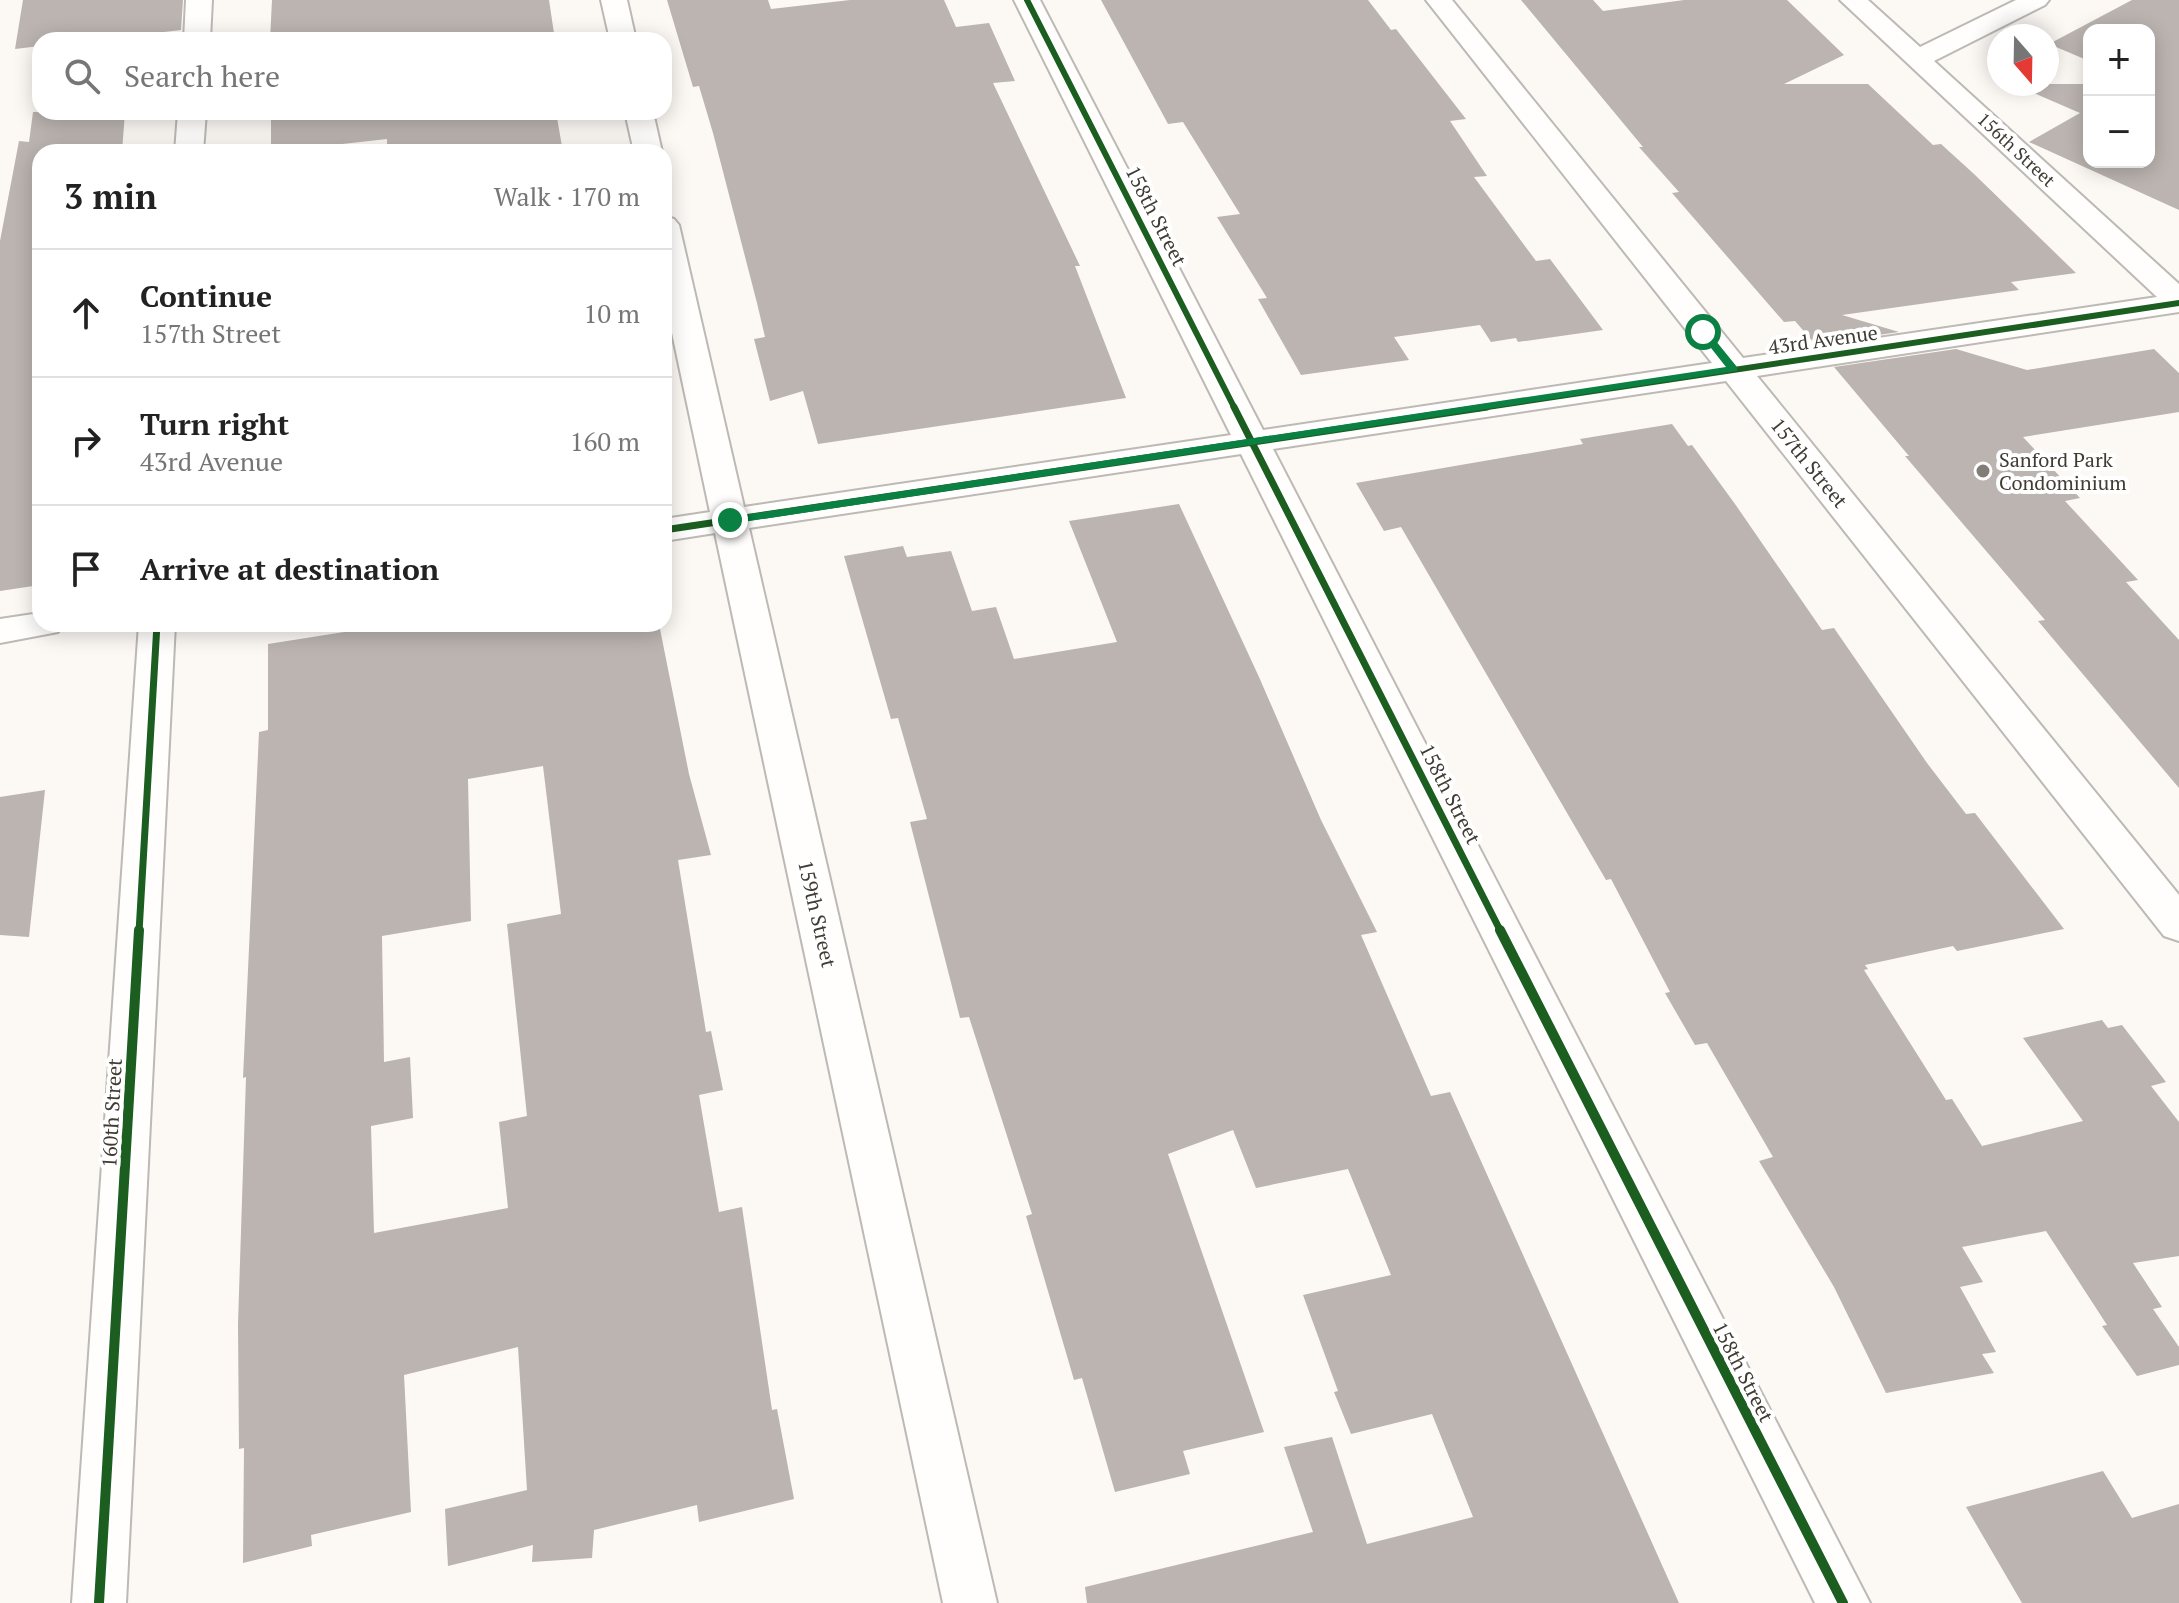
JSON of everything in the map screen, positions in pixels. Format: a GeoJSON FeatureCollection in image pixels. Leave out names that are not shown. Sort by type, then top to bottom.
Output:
{"type":"FeatureCollection","features":[{"type":"Feature","properties":{"kind":"street"},"geometry":{"type":"LineString","coordinates":[[197,32],[199,0]]}},
{"type":"Feature","properties":{"kind":"street"},"geometry":{"type":"LineString","coordinates":[[614,0],[621,32]]}},
{"type":"Feature","properties":{"kind":"street","name":"158th Street"},"geometry":{"type":"LineString","coordinates":[[1027,0],[1843,1603]]}},
{"type":"Feature","properties":{"kind":"street","name":"157th Street"},"geometry":{"type":"LineString","coordinates":[[1439,0],[2179,925]]}},
{"type":"Feature","properties":{"kind":"street","name":"156th Street"},"geometry":{"type":"LineString","coordinates":[[1853,0],[2179,302]]}},
{"type":"Feature","properties":{"kind":"street"},"geometry":{"type":"LineString","coordinates":[[1917,59],[2036,0]]}},
{"type":"Feature","properties":{"kind":"street"},"geometry":{"type":"LineString","coordinates":[[190,144],[191,120]]}},
{"type":"Feature","properties":{"kind":"street"},"geometry":{"type":"LineString","coordinates":[[641,120],[646,144]]}},
{"type":"Feature","properties":{"kind":"street","name":"159th Street"},"geometry":{"type":"LineString","coordinates":[[672,261],[970,1603]]}},
{"type":"Feature","properties":{"kind":"street","name":"43rd Avenue"},"geometry":{"type":"LineString","coordinates":[[672,529],[2179,302]]}},
{"type":"Feature","properties":{"kind":"street"},"geometry":{"type":"LineString","coordinates":[[0,631],[32,626]]}},
{"type":"Feature","properties":{"kind":"street","name":"160th Street"},"geometry":{"type":"LineString","coordinates":[[99,1603],[157,632]]}},
{"type":"Feature","properties":{"kind":"building"},"geometry":{"type":"Polygon","coordinates":[[[23,0],[183,0],[181,30],[32,32],[32,47],[15,49],[23,0]]]}},
{"type":"Feature","properties":{"kind":"building"},"geometry":{"type":"Polygon","coordinates":[[[272,0],[549,0],[554,32],[270,32],[272,0]]]}},
{"type":"Feature","properties":{"kind":"building"},"geometry":{"type":"Polygon","coordinates":[[[667,0],[768,0],[771,9],[850,0],[944,0],[956,27],[989,23],[1015,81],[993,83],[1080,266],[1075,266],[1126,398],[818,444],[803,391],[770,401],[754,339],[765,337],[757,303],[713,133],[699,86],[693,87],[667,0]]]}},
{"type":"Feature","properties":{"kind":"building"},"geometry":{"type":"Polygon","coordinates":[[[1101,0],[1368,0],[1391,30],[1396,29],[1466,119],[1450,121],[1487,176],[1474,177],[1536,261],[1550,259],[1603,330],[1518,342],[1516,338],[1491,342],[1480,325],[1394,337],[1409,360],[1301,375],[1258,299],[1267,298],[1217,217],[1240,214],[1183,122],[1168,124],[1101,0]]]}},
{"type":"Feature","properties":{"kind":"building"},"geometry":{"type":"Polygon","coordinates":[[[1521,0],[1593,0],[1603,11],[1684,0],[1787,0],[1844,55],[1784,84],[1868,84],[1933,145],[1941,144],[2076,273],[2011,282],[2019,290],[1842,315],[1899,332],[1815,344],[1795,321],[1784,322],[1672,193],[1679,192],[1521,0]]]}},
{"type":"Feature","properties":{"kind":"building"},"geometry":{"type":"Polygon","coordinates":[[[2132,0],[2179,0],[2179,210],[2086,168],[2155,168],[2155,24],[2087,24],[2132,0]]]}},
{"type":"Feature","properties":{"kind":"building"},"geometry":{"type":"Polygon","coordinates":[[[2083,26],[2083,58],[2059,48],[2059,39],[2083,26]]]}},
{"type":"Feature","properties":{"kind":"building"},"geometry":{"type":"Polygon","coordinates":[[[2059,84],[2083,84],[2083,166],[2029,142],[2080,113],[2041,96],[2059,96],[2059,84]]]}},
{"type":"Feature","properties":{"kind":"building"},"geometry":{"type":"Polygon","coordinates":[[[32,120],[124,120],[123,144],[32,144],[32,586],[0,591],[0,241],[19,141],[29,142],[32,120]]]}},
{"type":"Feature","properties":{"kind":"building"},"geometry":{"type":"Polygon","coordinates":[[[271,120],[557,120],[562,144],[387,144],[387,139],[342,144],[271,144],[271,120]]]}},
{"type":"Feature","properties":{"kind":"building"},"geometry":{"type":"Polygon","coordinates":[[[1956,349],[2027,370],[2154,349],[2179,373],[2179,412],[2023,437],[2080,498],[2065,501],[2138,580],[2126,582],[2179,640],[2179,788],[2038,621],[2045,620],[1905,456],[1909,456],[1834,367],[1956,349]]]}},
{"type":"Feature","properties":{"kind":"building"},"geometry":{"type":"Polygon","coordinates":[[[1672,424],[1688,446],[1692,445],[1735,504],[1822,630],[1834,628],[1927,763],[1966,814],[1975,813],[2064,929],[1957,951],[1953,946],[1865,965],[1868,969],[1864,970],[1946,1100],[1952,1099],[1982,1146],[2083,1121],[2023,1038],[2102,1020],[2108,1028],[2122,1025],[2166,1082],[2151,1086],[2179,1122],[2179,1256],[2133,1263],[2162,1307],[2153,1309],[2179,1347],[2179,1365],[2137,1376],[2102,1326],[2107,1325],[2046,1231],[1962,1247],[1983,1282],[1960,1287],[1996,1352],[1982,1354],[1994,1373],[1886,1393],[1834,1287],[1759,1161],[1773,1157],[1707,1043],[1695,1045],[1665,993],[1670,992],[1611,879],[1606,880],[1401,527],[1384,531],[1356,483],[1583,444],[1580,439],[1672,424]]]}},
{"type":"Feature","properties":{"kind":"building"},"geometry":{"type":"Polygon","coordinates":[[[1179,504],[1321,820],[1377,932],[1361,935],[1431,1096],[1450,1092],[1679,1603],[1087,1603],[1085,1587],[1313,1532],[1284,1447],[1332,1437],[1367,1544],[1473,1517],[1432,1414],[1351,1434],[1334,1392],[1338,1391],[1303,1295],[1391,1275],[1348,1169],[1256,1188],[1233,1130],[1168,1154],[1264,1432],[1183,1451],[1190,1474],[1115,1492],[1082,1378],[1074,1380],[1026,1216],[1032,1214],[969,1017],[960,1018],[910,822],[927,819],[898,718],[891,719],[844,556],[903,546],[907,557],[951,551],[972,611],[996,607],[1014,659],[1117,642],[1069,521],[1179,504]]]}},
{"type":"Feature","properties":{"kind":"building"},"geometry":{"type":"Polygon","coordinates":[[[344,632],[661,632],[689,774],[711,855],[678,860],[706,1032],[711,1031],[723,1090],[699,1095],[719,1212],[742,1207],[772,1410],[777,1409],[794,1499],[699,1522],[697,1505],[594,1530],[592,1558],[532,1562],[533,1545],[448,1566],[445,1509],[527,1490],[518,1347],[404,1375],[411,1512],[311,1535],[312,1546],[243,1563],[244,1448],[239,1449],[238,1324],[246,1077],[243,1078],[259,732],[268,730],[268,644],[344,632]],[[543,766],[468,779],[471,921],[382,936],[384,1062],[410,1057],[413,1118],[371,1126],[374,1233],[508,1208],[499,1122],[527,1116],[507,924],[561,914],[543,766]]]}},
{"type":"Feature","properties":{"kind":"building"},"geometry":{"type":"Polygon","coordinates":[[[45,790],[29,937],[0,935],[0,797],[45,790]]]}},
{"type":"Feature","properties":{"kind":"building"},"geometry":{"type":"Polygon","coordinates":[[[2103,1471],[2132,1518],[2179,1504],[2179,1603],[2022,1603],[1966,1507],[2103,1471]]]}},
{"type":"Feature","properties":{"kind":"cycle path"},"geometry":{"type":"LineString","coordinates":[[1027,0],[1843,1603]]}},
{"type":"Feature","properties":{"kind":"cycle path"},"geometry":{"type":"LineString","coordinates":[[672,529],[2179,303]]}},
{"type":"Feature","properties":{"kind":"cycle path"},"geometry":{"type":"LineString","coordinates":[[99,1603],[157,632]]}},
{"type":"Feature","properties":{"kind":"place","name":"Sanford Park Condominium"},"geometry":{"type":"Point","coordinates":[1983,471]}},
{"type":"Feature","properties":{"kind":"route"},"geometry":{"type":"LineString","coordinates":[[730,520],[1733,369],[1703,332]]}}]}
